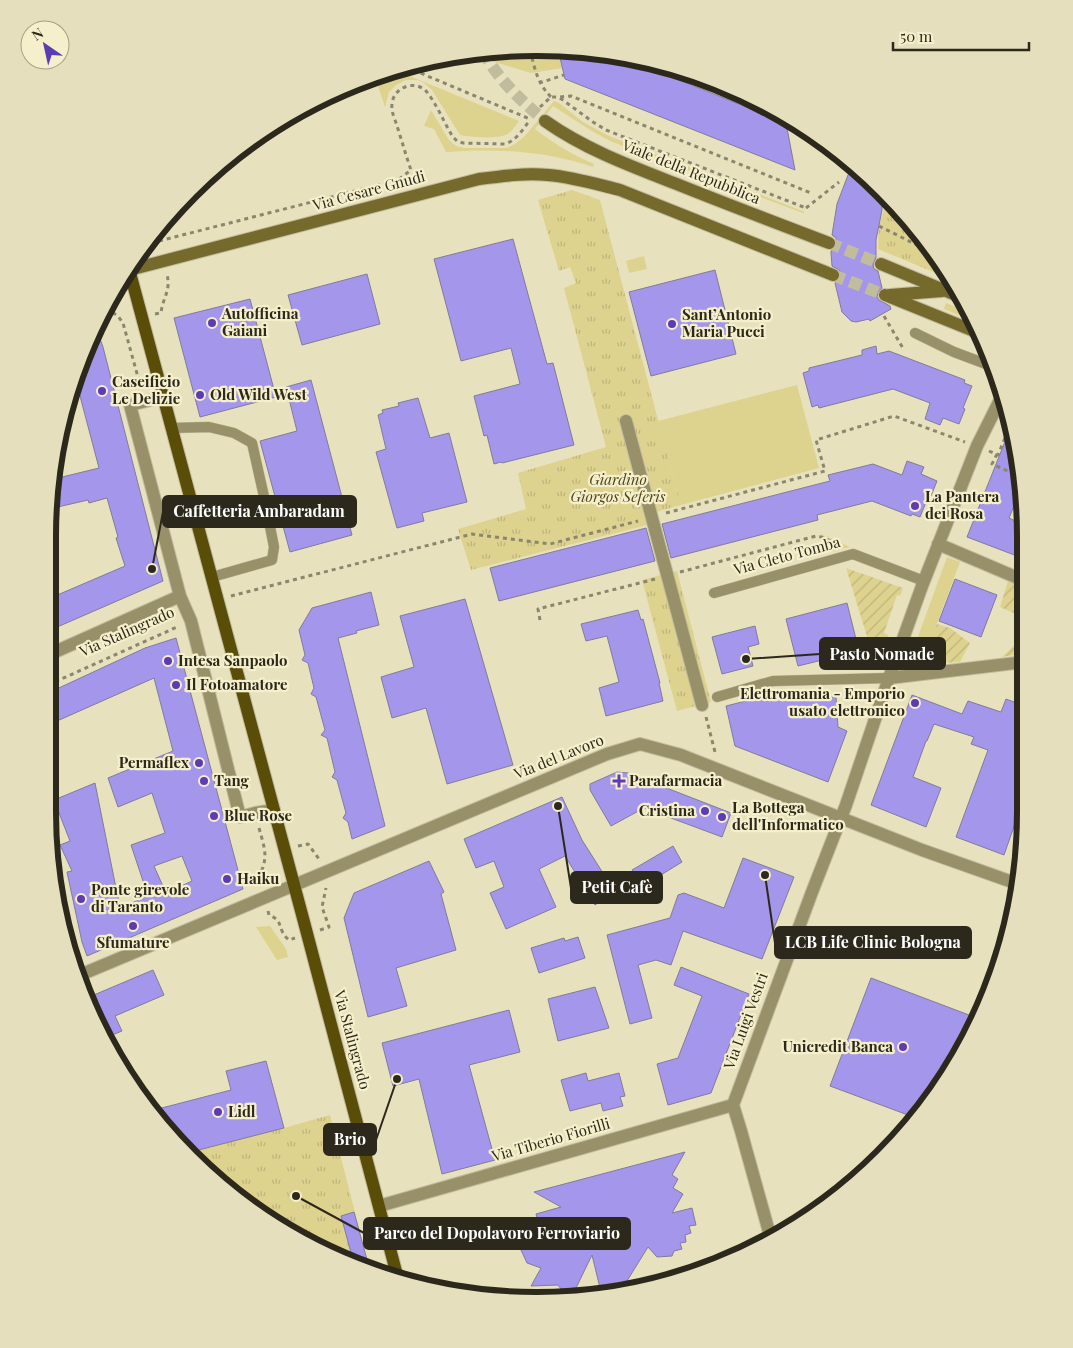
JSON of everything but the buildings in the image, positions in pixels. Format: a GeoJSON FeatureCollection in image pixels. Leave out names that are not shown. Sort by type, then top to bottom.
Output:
{"type":"FeatureCollection","features":[{"type":"Feature","properties":{"kind":"main road","name":"Viale della Repubblica"},"geometry":{"type":"LineString","coordinates":[[545,121],[590,149],[829,243]]}},
{"type":"Feature","properties":{"kind":"main road","name":"Via Cesare Gnudi"},"geometry":{"type":"LineString","coordinates":[[139,267],[479,179],[515,175],[548,175],[587,181],[620,190],[833,275]]}},
{"type":"Feature","properties":{"kind":"main road"},"geometry":{"type":"LineString","coordinates":[[881,264],[950,293]]}},
{"type":"Feature","properties":{"kind":"main road","name":"Via Stalingrado"},"geometry":{"type":"LineString","coordinates":[[131,279],[396,1270]]}},
{"type":"Feature","properties":{"kind":"main road"},"geometry":{"type":"LineString","coordinates":[[946,291],[884,295],[969,329]]}},
{"type":"Feature","properties":{"kind":"street","name":"Via Stalingrado"},"geometry":{"type":"LineString","coordinates":[[163,397],[130,405],[180,596],[191,621],[240,818],[274,810]]}},
{"type":"Feature","properties":{"kind":"street"},"geometry":{"type":"LineString","coordinates":[[841,818],[924,581],[977,446],[997,403]]}},
{"type":"Feature","properties":{"kind":"street"},"geometry":{"type":"LineString","coordinates":[[626,421],[702,705]]}},
{"type":"Feature","properties":{"kind":"street"},"geometry":{"type":"LineString","coordinates":[[938,544],[1017,578]]}},
{"type":"Feature","properties":{"kind":"street","name":"Via Stalingrado"},"geometry":{"type":"LineString","coordinates":[[56,651],[180,596]]}},
{"type":"Feature","properties":{"kind":"street"},"geometry":{"type":"LineString","coordinates":[[889,678],[1017,663]]}},
{"type":"Feature","properties":{"kind":"street","name":"Via del Lavoro"},"geometry":{"type":"LineString","coordinates":[[85,974],[607,754],[640,744],[681,755],[962,865],[1012,882]]}},
{"type":"Feature","properties":{"kind":"street","name":"Via Luigi Vestri"},"geometry":{"type":"LineString","coordinates":[[733,1105],[841,818]]}},
{"type":"Feature","properties":{"kind":"street"},"geometry":{"type":"LineString","coordinates":[[733,1105],[769,1231]]}},
{"type":"Feature","properties":{"kind":"street","name":"Via Tiberio Fiorilli"},"geometry":{"type":"LineString","coordinates":[[379,1206],[733,1105]]}},
{"type":"Feature","properties":{"kind":"lane"},"geometry":{"type":"LineString","coordinates":[[915,333],[954,352],[984,363]]}},
{"type":"Feature","properties":{"kind":"lane"},"geometry":{"type":"LineString","coordinates":[[171,428],[209,427],[234,433],[252,443],[266,501],[274,547],[272,560],[212,577]]}},
{"type":"Feature","properties":{"kind":"lane","name":"Via Cleto Tomba"},"geometry":{"type":"LineString","coordinates":[[714,593],[853,554],[924,581]]}},
{"type":"Feature","properties":{"kind":"lane"},"geometry":{"type":"LineString","coordinates":[[717,696],[773,681],[889,678]]}},
{"type":"Feature","properties":{"kind":"path"},"geometry":{"type":"LineString","coordinates":[[532,56],[539,83],[551,97],[571,96],[811,193]]}},
{"type":"Feature","properties":{"kind":"path"},"geometry":{"type":"LineString","coordinates":[[417,72],[531,119]]}},
{"type":"Feature","properties":{"kind":"path"},"geometry":{"type":"LineString","coordinates":[[539,83],[564,75]]}},
{"type":"Feature","properties":{"kind":"path"},"geometry":{"type":"LineString","coordinates":[[160,246],[159,242],[171,238],[398,180],[411,170],[391,106],[395,94],[404,87],[410,85],[423,89],[453,138],[463,143],[505,144],[509,142],[517,136],[544,102],[551,97]]}},
{"type":"Feature","properties":{"kind":"path"},"geometry":{"type":"LineString","coordinates":[[559,98],[606,130],[806,208],[839,182]]}},
{"type":"Feature","properties":{"kind":"path"},"geometry":{"type":"LineString","coordinates":[[879,226],[920,246]]}},
{"type":"Feature","properties":{"kind":"path"},"geometry":{"type":"LineString","coordinates":[[161,312],[169,282]]}},
{"type":"Feature","properties":{"kind":"path"},"geometry":{"type":"LineString","coordinates":[[112,312],[123,323],[143,396]]}},
{"type":"Feature","properties":{"kind":"path"},"geometry":{"type":"LineString","coordinates":[[884,316],[904,350]]}},
{"type":"Feature","properties":{"kind":"path"},"geometry":{"type":"LineString","coordinates":[[232,596],[472,534],[550,544],[825,471],[816,440],[894,416],[997,454]]}},
{"type":"Feature","properties":{"kind":"path"},"geometry":{"type":"LineString","coordinates":[[1006,435],[992,464],[1013,473]]}},
{"type":"Feature","properties":{"kind":"path","name":"Via Stalingrado"},"geometry":{"type":"LineString","coordinates":[[56,681],[191,621]]}},
{"type":"Feature","properties":{"kind":"path"},"geometry":{"type":"LineString","coordinates":[[702,705],[715,754]]}},
{"type":"Feature","properties":{"kind":"path"},"geometry":{"type":"LineString","coordinates":[[325,894],[322,907],[329,927]]}},
{"type":"Feature","properties":{"kind":"path"},"geometry":{"type":"LineString","coordinates":[[264,898],[269,915],[276,918],[281,925],[283,933],[289,940]]}},
{"type":"Feature","properties":{"kind":"green space"},"geometry":{"type":"Polygon","coordinates":[[[560,57],[563,68],[531,73],[485,59],[560,57]]]}},
{"type":"Feature","properties":{"kind":"green space"},"geometry":{"type":"Polygon","coordinates":[[[406,75],[519,121],[509,133],[499,137],[460,135],[432,90],[423,82],[417,80],[406,80],[396,85],[389,92],[385,107],[377,84],[406,75]]]}},
{"type":"Feature","properties":{"kind":"green space"},"geometry":{"type":"Polygon","coordinates":[[[554,101],[583,122],[609,136],[805,212],[803,213],[610,141],[553,106],[535,129],[578,157],[594,164],[593,167],[557,157],[520,152],[483,150],[446,152],[434,129],[424,126],[431,110],[449,140],[456,146],[464,148],[507,148],[525,136],[554,101]]]}},
{"type":"Feature","properties":{"kind":"green space","name":"Giardino Giorgos Seferis"},"geometry":{"type":"Polygon","coordinates":[[[572,190],[600,200],[681,505],[656,512],[671,572],[677,571],[711,702],[677,711],[642,580],[661,575],[647,525],[471,570],[458,529],[526,509],[518,473],[606,447],[564,288],[576,283],[570,267],[559,271],[538,200],[572,190]]]}},
{"type":"Feature","properties":{"kind":"green space"},"geometry":{"type":"Polygon","coordinates":[[[885,206],[918,244],[939,274],[878,249],[879,226],[885,206]]]}},
{"type":"Feature","properties":{"kind":"green space"},"geometry":{"type":"Polygon","coordinates":[[[644,256],[647,269],[629,273],[626,261],[644,256]]]}},
{"type":"Feature","properties":{"kind":"green space"},"geometry":{"type":"Polygon","coordinates":[[[946,303],[958,308],[963,317],[944,309],[946,303]]]}},
{"type":"Feature","properties":{"kind":"green space"},"geometry":{"type":"Polygon","coordinates":[[[797,385],[819,468],[681,505],[658,421],[797,385]]]}},
{"type":"Feature","properties":{"kind":"green space"},"geometry":{"type":"Polygon","coordinates":[[[821,534],[850,547],[825,553],[821,534]]]}},
{"type":"Feature","properties":{"kind":"green space"},"geometry":{"type":"Polygon","coordinates":[[[947,557],[960,562],[922,664],[911,656],[947,557]]]}},
{"type":"Feature","properties":{"kind":"green space"},"geometry":{"type":"Polygon","coordinates":[[[846,568],[903,588],[900,596],[897,595],[884,633],[888,635],[877,669],[846,568]]]}},
{"type":"Feature","properties":{"kind":"green space"},"geometry":{"type":"Polygon","coordinates":[[[1008,581],[1017,585],[1017,615],[1000,607],[1008,581]]]}},
{"type":"Feature","properties":{"kind":"green space"},"geometry":{"type":"Polygon","coordinates":[[[937,624],[950,628],[970,643],[960,662],[922,664],[937,624]]]}},
{"type":"Feature","properties":{"kind":"green space"},"geometry":{"type":"Polygon","coordinates":[[[1017,643],[1017,654],[1002,657],[1017,643]]]}},
{"type":"Feature","properties":{"kind":"green space"},"geometry":{"type":"Polygon","coordinates":[[[270,926],[286,949],[288,957],[277,960],[256,927],[270,926]]]}},
{"type":"Feature","properties":{"kind":"green space"},"geometry":{"type":"Polygon","coordinates":[[[330,1115],[367,1260],[324,1242],[270,1211],[244,1193],[197,1151],[330,1115]]]}},
{"type":"Feature","properties":{"kind":"tunnel"},"geometry":{"type":"LineString","coordinates":[[488,59],[503,80],[545,121]]}},
{"type":"Feature","properties":{"kind":"tunnel"},"geometry":{"type":"LineString","coordinates":[[829,243],[881,264]]}},
{"type":"Feature","properties":{"kind":"tunnel"},"geometry":{"type":"LineString","coordinates":[[833,275],[885,295]]}},
{"type":"Feature","properties":{"kind":"place","name":"Autofficina Gaiani"},"geometry":{"type":"Point","coordinates":[212,323]}},
{"type":"Feature","properties":{"kind":"place","name":"Sant’Antonio Maria Pucci"},"geometry":{"type":"Point","coordinates":[672,324]}},
{"type":"Feature","properties":{"kind":"place","name":"Caseificio Le Delizie"},"geometry":{"type":"Point","coordinates":[102,391]}},
{"type":"Feature","properties":{"kind":"place","name":"Old Wild West"},"geometry":{"type":"Point","coordinates":[200,395]}},
{"type":"Feature","properties":{"kind":"place","name":"La Pantera dei Rosa"},"geometry":{"type":"Point","coordinates":[915,506]}},
{"type":"Feature","properties":{"kind":"place","name":"Caffetteria Ambaradam"},"geometry":{"type":"Point","coordinates":[152,569]}},
{"type":"Feature","properties":{"kind":"place","name":"Pasto Nomade"},"geometry":{"type":"Point","coordinates":[746,659]}},
{"type":"Feature","properties":{"kind":"place","name":"Intesa Sanpaolo"},"geometry":{"type":"Point","coordinates":[168,661]}},
{"type":"Feature","properties":{"kind":"place","name":"Il Fotoamatore"},"geometry":{"type":"Point","coordinates":[176,685]}},
{"type":"Feature","properties":{"kind":"place","name":"Elettromania - Emporio usato elettronico"},"geometry":{"type":"Point","coordinates":[915,703]}},
{"type":"Feature","properties":{"kind":"place","name":"Permaflex"},"geometry":{"type":"Point","coordinates":[199,763]}},
{"type":"Feature","properties":{"kind":"place","name":"Tang"},"geometry":{"type":"Point","coordinates":[204,781]}},
{"type":"Feature","properties":{"kind":"place","name":"Parafarmacia"},"geometry":{"type":"Point","coordinates":[619,781]}},
{"type":"Feature","properties":{"kind":"place","name":"Petit Cafè"},"geometry":{"type":"Point","coordinates":[558,806]}},
{"type":"Feature","properties":{"kind":"place","name":"Cristina"},"geometry":{"type":"Point","coordinates":[705,811]}},
{"type":"Feature","properties":{"kind":"place","name":"Blue Rose"},"geometry":{"type":"Point","coordinates":[214,816]}},
{"type":"Feature","properties":{"kind":"place","name":"La Bottega dell'Informatico"},"geometry":{"type":"Point","coordinates":[722,817]}},
{"type":"Feature","properties":{"kind":"place","name":"LCB Life Clinic Bologna"},"geometry":{"type":"Point","coordinates":[765,875]}},
{"type":"Feature","properties":{"kind":"place","name":"Haiku"},"geometry":{"type":"Point","coordinates":[227,879]}},
{"type":"Feature","properties":{"kind":"place","name":"Ponte girevole di Taranto"},"geometry":{"type":"Point","coordinates":[81,899]}},
{"type":"Feature","properties":{"kind":"place","name":"Sfumature"},"geometry":{"type":"Point","coordinates":[133,926]}},
{"type":"Feature","properties":{"kind":"place","name":"Unicredit Banca"},"geometry":{"type":"Point","coordinates":[903,1047]}},
{"type":"Feature","properties":{"kind":"place","name":"Brio"},"geometry":{"type":"Point","coordinates":[397,1079]}},
{"type":"Feature","properties":{"kind":"place","name":"Lidl"},"geometry":{"type":"Point","coordinates":[218,1112]}},
{"type":"Feature","properties":{"kind":"place","name":"Parco del Dopolavoro Ferroviario"},"geometry":{"type":"Point","coordinates":[296,1196]}}]}
